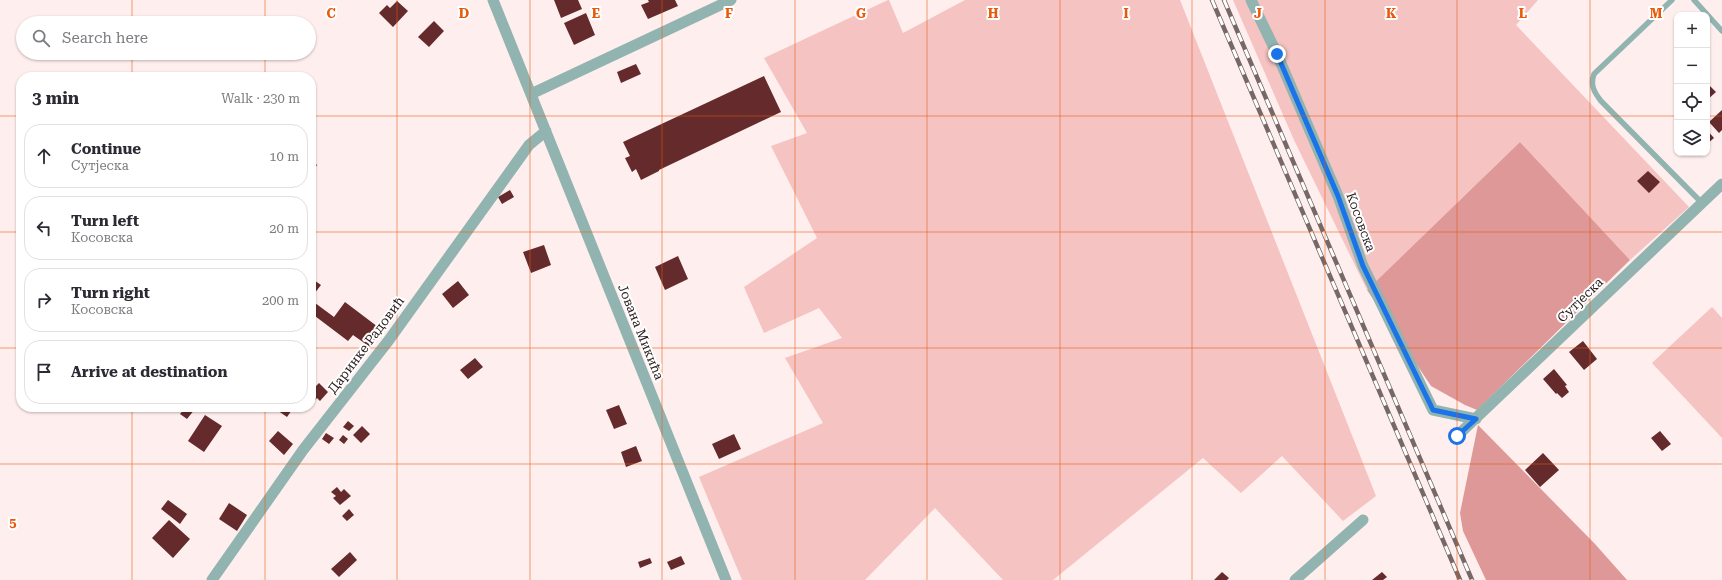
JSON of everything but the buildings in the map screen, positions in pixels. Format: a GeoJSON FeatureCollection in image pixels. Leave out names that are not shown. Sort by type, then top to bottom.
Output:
{"type":"FeatureCollection","features":[{"type":"Feature","properties":{"kind":"street","name":"Јована Микића"},"geometry":{"type":"LineString","coordinates":[[493,0],[726,580]]}},
{"type":"Feature","properties":{"kind":"street"},"geometry":{"type":"LineString","coordinates":[[531,94],[731,0]]}},
{"type":"Feature","properties":{"kind":"street","name":"Косовска"},"geometry":{"type":"LineString","coordinates":[[1251,0],[1277,54],[1338,196],[1363,266],[1433,410],[1476,419]]}},
{"type":"Feature","properties":{"kind":"street","name":"Даринке Радовић"},"geometry":{"type":"LineString","coordinates":[[212,580],[303,450],[389,340],[529,145],[546,131]]}},
{"type":"Feature","properties":{"kind":"street","name":"Сутјеска"},"geometry":{"type":"LineString","coordinates":[[1457,436],[1722,184]]}},
{"type":"Feature","properties":{"kind":"street"},"geometry":{"type":"LineString","coordinates":[[1295,580],[1363,520]]}},
{"type":"Feature","properties":{"kind":"lane"},"geometry":{"type":"LineString","coordinates":[[1672,0],[1594,74],[1592,85],[1601,101],[1702,203]]}},
{"type":"Feature","properties":{"kind":"lane"},"geometry":{"type":"LineString","coordinates":[[1694,0],[1722,31]]}},
{"type":"Feature","properties":{"kind":"shaded area"},"geometry":{"type":"Polygon","coordinates":[[[888,0],[903,33],[965,0],[1180,0],[1376,496],[1343,521],[1282,456],[1241,493],[1203,458],[1053,580],[1003,580],[935,508],[865,580],[742,580],[699,477],[823,423],[785,358],[842,338],[819,308],[764,333],[744,287],[817,238],[771,146],[807,133],[764,58],[888,0]]]}},
{"type":"Feature","properties":{"kind":"shaded area"},"geometry":{"type":"Polygon","coordinates":[[[1233,0],[1538,0],[1516,25],[1689,207],[1630,260],[1520,142],[1367,290],[1294,140],[1233,0]]]}},
{"type":"Feature","properties":{"kind":"shaded area"},"geometry":{"type":"Polygon","coordinates":[[[1520,142],[1630,260],[1477,410],[1431,386],[1367,290],[1520,142]]]}},
{"type":"Feature","properties":{"kind":"shaded area"},"geometry":{"type":"Polygon","coordinates":[[[1712,307],[1722,318],[1722,438],[1652,363],[1712,307]]]}},
{"type":"Feature","properties":{"kind":"shaded area"},"geometry":{"type":"Polygon","coordinates":[[[1478,425],[1595,544],[1627,580],[1486,580],[1463,531],[1460,513],[1478,425]]]}},
{"type":"Feature","properties":{"kind":"railway"},"geometry":{"type":"LineString","coordinates":[[1212,0],[1460,580]]}},
{"type":"Feature","properties":{"kind":"railway"},"geometry":{"type":"LineString","coordinates":[[1224,0],[1472,580]]}},
{"type":"Feature","properties":{"kind":"route"},"geometry":{"type":"LineString","coordinates":[[1277,54],[1338,196],[1363,266],[1418,382],[1433,410],[1476,419],[1457,436]]}}]}
